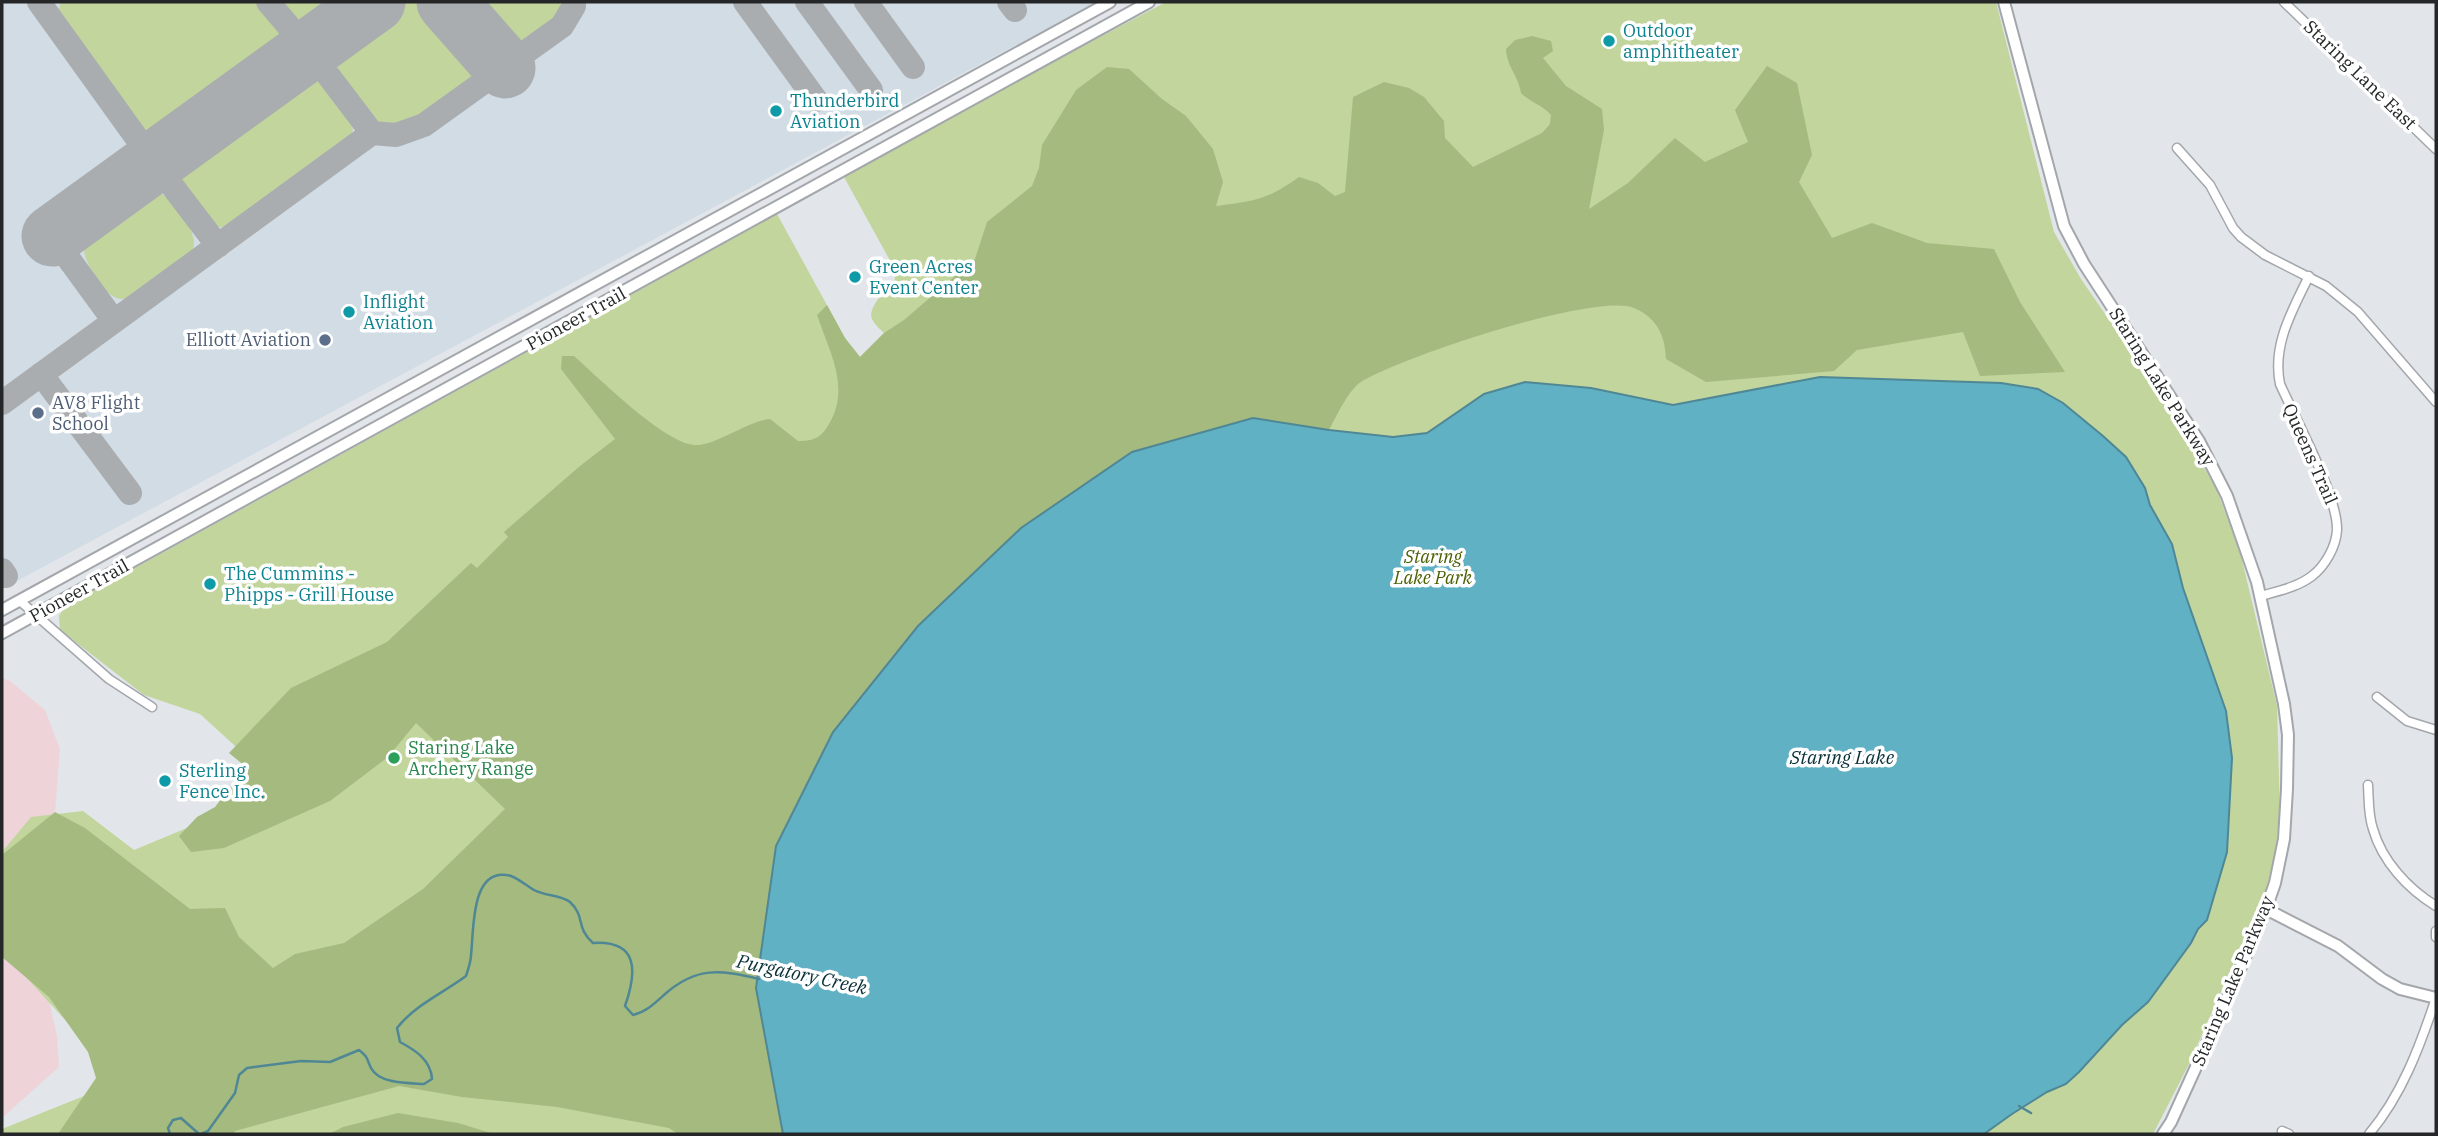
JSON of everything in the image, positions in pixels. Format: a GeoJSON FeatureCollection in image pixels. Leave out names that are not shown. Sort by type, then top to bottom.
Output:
{"type":"FeatureCollection","features":[{"type":"Feature","properties":{"kind":"main road","name":"Pioneer Trail"},"geometry":{"type":"LineString","coordinates":[[2,610],[1111,2]]}},
{"type":"Feature","properties":{"kind":"main road","name":"Pioneer Trail"},"geometry":{"type":"LineString","coordinates":[[2,633],[1149,2]]}},
{"type":"Feature","properties":{"kind":"main road","name":"Staring Lake Parkway"},"geometry":{"type":"LineString","coordinates":[[2004,2],[2064,226],[2083,262],[2199,441],[2214,468],[2244,539],[2277,665],[2288,736],[2284,839],[2266,909],[2185,1093],[2163,1134]]}},
{"type":"Feature","properties":{"kind":"main road"},"geometry":{"type":"LineString","coordinates":[[2266,909],[2338,946],[2400,989],[2436,998]]}},
{"type":"Feature","properties":{"kind":"street","name":"Staring Lane East"},"geometry":{"type":"LineString","coordinates":[[2284,2],[2436,149]]}},
{"type":"Feature","properties":{"kind":"street"},"geometry":{"type":"LineString","coordinates":[[2177,148],[2210,185],[2233,228],[2241,237],[2265,255],[2309,276],[2344,299],[2436,402]]}},
{"type":"Feature","properties":{"kind":"street","name":"Queens Trail"},"geometry":{"type":"LineString","coordinates":[[2261,596],[2297,585],[2312,576],[2332,549],[2337,531],[2336,512],[2329,492],[2280,384],[2277,371],[2278,346],[2309,276]]}},
{"type":"Feature","properties":{"kind":"street"},"geometry":{"type":"LineString","coordinates":[[20,601],[109,679],[152,707]]}},
{"type":"Feature","properties":{"kind":"street"},"geometry":{"type":"LineString","coordinates":[[2377,697],[2407,721],[2436,730]]}},
{"type":"Feature","properties":{"kind":"street"},"geometry":{"type":"LineString","coordinates":[[2368,785],[2369,814],[2380,846],[2410,887],[2436,906]]}},
{"type":"Feature","properties":{"kind":"street"},"geometry":{"type":"LineString","coordinates":[[2369,1134],[2400,1088],[2420,1045],[2436,998]]}},
{"type":"Feature","properties":{"kind":"shaded area"},"geometry":{"type":"Polygon","coordinates":[[[2,2],[1096,2],[2,589],[2,2]]]}},
{"type":"Feature","properties":{"kind":"shaded area"},"geometry":{"type":"Polygon","coordinates":[[[2,678],[10,681],[45,710],[60,749],[55,812],[2,855],[2,678]]]}},
{"type":"Feature","properties":{"kind":"shaded area"},"geometry":{"type":"Polygon","coordinates":[[[2,954],[48,996],[57,1036],[59,1067],[2,1118],[2,954]]]}},
{"type":"Feature","properties":{"kind":"green space"},"geometry":{"type":"Polygon","coordinates":[[[61,2],[258,2],[284,34],[284,44],[279,54],[170,132],[154,135],[140,128],[60,19],[58,12],[61,2]]]}},
{"type":"Feature","properties":{"kind":"green space"},"geometry":{"type":"Polygon","coordinates":[[[281,2],[350,2],[322,22],[308,24],[281,2]]]}},
{"type":"Feature","properties":{"kind":"green space"},"geometry":{"type":"Polygon","coordinates":[[[404,2],[425,2],[473,57],[476,72],[470,81],[447,101],[417,118],[389,126],[379,123],[363,107],[339,71],[338,60],[340,48],[404,2]]]}},
{"type":"Feature","properties":{"kind":"green space"},"geometry":{"type":"Polygon","coordinates":[[[468,2],[566,2],[553,21],[525,42],[515,44],[507,42],[492,31],[468,2]]]}},
{"type":"Feature","properties":{"kind":"green space","name":"Staring Lake Park"},"geometry":{"type":"Polygon","coordinates":[[[1166,2],[1996,2],[2054,232],[2081,279],[2160,394],[2216,488],[2240,552],[2277,706],[2280,814],[2275,854],[2266,890],[2188,1066],[2153,1134],[2,1134],[2,1129],[121,1081],[2,951],[2,852],[31,817],[83,811],[134,850],[211,818],[257,782],[245,755],[200,714],[144,695],[60,630],[59,616],[64,607],[777,214],[845,338],[860,357],[884,333],[874,323],[871,314],[875,303],[895,279],[893,266],[844,177],[1166,2]]]}},
{"type":"Feature","properties":{"kind":"green space"},"geometry":{"type":"Polygon","coordinates":[[[1532,36],[1551,41],[1553,51],[1543,58],[1566,86],[1602,109],[1604,130],[1589,209],[1628,183],[1675,138],[1705,162],[1748,142],[1735,110],[1767,66],[1797,83],[1812,155],[1799,182],[1832,238],[1872,223],[1927,243],[1994,249],[2020,302],[2065,372],[1980,376],[1963,332],[1857,350],[1834,371],[1706,382],[1666,359],[1662,335],[1649,317],[1634,308],[1613,306],[1580,309],[1497,330],[1382,371],[1356,386],[1329,430],[1253,418],[1132,452],[1021,528],[918,626],[776,846],[756,988],[783,1134],[678,1134],[669,1128],[557,1107],[462,1097],[399,1086],[235,1131],[234,1134],[58,1134],[96,1078],[88,1052],[49,997],[2,957],[2,855],[55,812],[85,828],[190,909],[225,908],[239,937],[273,968],[295,954],[344,943],[423,889],[505,809],[416,723],[388,757],[330,801],[224,848],[191,852],[179,836],[197,817],[215,807],[246,767],[229,753],[291,688],[387,642],[471,563],[477,568],[508,537],[504,532],[615,439],[561,369],[562,356],[574,356],[632,408],[681,441],[702,445],[751,424],[770,419],[798,441],[813,439],[820,436],[829,424],[838,396],[836,369],[817,315],[827,305],[845,338],[860,357],[884,333],[904,320],[975,259],[987,222],[1032,186],[1039,168],[1042,145],[1076,90],[1107,67],[1129,69],[1162,99],[1186,116],[1213,149],[1223,182],[1216,206],[1260,198],[1278,191],[1299,177],[1318,183],[1335,196],[1345,192],[1353,97],[1384,82],[1409,88],[1424,97],[1444,121],[1445,138],[1473,167],[1542,133],[1550,124],[1551,115],[1521,93],[1506,49],[1515,40],[1532,36]]]}},
{"type":"Feature","properties":{"kind":"green space"},"geometry":{"type":"Polygon","coordinates":[[[306,75],[324,80],[350,117],[353,130],[346,143],[234,224],[214,226],[208,222],[183,186],[181,170],[184,162],[306,75]]]}},
{"type":"Feature","properties":{"kind":"green space"},"geometry":{"type":"Polygon","coordinates":[[[149,189],[165,196],[181,213],[192,232],[193,249],[173,270],[151,286],[131,297],[117,298],[107,292],[91,269],[84,249],[85,241],[97,226],[149,189]]]}},
{"type":"Feature","properties":{"kind":"green space"},"geometry":{"type":"Polygon","coordinates":[[[398,1113],[458,1123],[494,1134],[329,1134],[343,1127],[398,1113]]]}},
{"type":"Feature","properties":{"kind":"water","name":"Staring Lake"},"geometry":{"type":"Polygon","coordinates":[[[1820,377],[2001,383],[2038,389],[2063,403],[2126,457],[2145,488],[2150,505],[2172,544],[2183,588],[2226,711],[2232,758],[2227,852],[2207,920],[2148,1002],[2122,1025],[2066,1084],[2047,1092],[1984,1134],[783,1134],[756,988],[776,846],[833,732],[918,626],[1021,528],[1132,452],[1253,418],[1393,437],[1427,433],[1484,394],[1525,382],[1591,388],[1673,405],[1820,377]]]}},
{"type":"Feature","properties":{"kind":"waterway","name":"Purgatory Creek"},"geometry":{"type":"LineString","coordinates":[[201,1134],[208,1131],[235,1093],[239,1075],[247,1068],[301,1061],[330,1062],[359,1050],[375,1073],[387,1080],[424,1084],[432,1079],[425,1061],[400,1042],[397,1028],[421,1006],[466,976],[471,960],[477,902],[488,880],[498,875],[511,876],[538,892],[570,902],[578,912],[584,932],[593,943],[608,943],[627,953],[631,961],[632,981],[625,1006],[633,1015],[650,1007],[677,985],[699,975],[721,972],[759,979]]}},
{"type":"Feature","properties":{"kind":"waterway"},"geometry":{"type":"LineString","coordinates":[[2019,1106],[2031,1113]]}},
{"type":"Feature","properties":{"kind":"waterway","name":"Purgatory Creek"},"geometry":{"type":"LineString","coordinates":[[170,1134],[168,1128],[173,1120],[181,1118],[199,1134]]}},
{"type":"Feature","properties":{"kind":"taxiway"},"geometry":{"type":"LineString","coordinates":[[39,2],[218,246]]}},
{"type":"Feature","properties":{"kind":"taxiway"},"geometry":{"type":"LineString","coordinates":[[268,2],[309,50],[372,133]]}},
{"type":"Feature","properties":{"kind":"taxiway"},"geometry":{"type":"LineString","coordinates":[[2,403],[372,133],[396,135],[424,125],[562,26],[574,2]]}},
{"type":"Feature","properties":{"kind":"taxiway"},"geometry":{"type":"LineString","coordinates":[[745,2],[816,100]]}},
{"type":"Feature","properties":{"kind":"taxiway"},"geometry":{"type":"LineString","coordinates":[[807,2],[871,90]]}},
{"type":"Feature","properties":{"kind":"taxiway"},"geometry":{"type":"LineString","coordinates":[[866,2],[913,67]]}},
{"type":"Feature","properties":{"kind":"taxiway"},"geometry":{"type":"LineString","coordinates":[[1009,2],[1015,10]]}},
{"type":"Feature","properties":{"kind":"taxiway"},"geometry":{"type":"LineString","coordinates":[[52,236],[114,321]]}},
{"type":"Feature","properties":{"kind":"taxiway"},"geometry":{"type":"LineString","coordinates":[[41,374],[130,493]]}},
{"type":"Feature","properties":{"kind":"taxiway"},"geometry":{"type":"LineString","coordinates":[[2,570],[6,576]]}},
{"type":"Feature","properties":{"kind":"runway"},"geometry":{"type":"LineString","coordinates":[[52,236],[375,2]]}},
{"type":"Feature","properties":{"kind":"runway"},"geometry":{"type":"LineString","coordinates":[[447,2],[505,68]]}},
{"type":"Feature","properties":{"kind":"place","name":"Outdoor amphitheater"},"geometry":{"type":"Point","coordinates":[1609,41]}},
{"type":"Feature","properties":{"kind":"place","name":"Thunderbird Aviation"},"geometry":{"type":"Point","coordinates":[776,111]}},
{"type":"Feature","properties":{"kind":"place","name":"Green Acres Event Center"},"geometry":{"type":"Point","coordinates":[855,277]}},
{"type":"Feature","properties":{"kind":"place","name":"Inflight Aviation"},"geometry":{"type":"Point","coordinates":[349,312]}},
{"type":"Feature","properties":{"kind":"place","name":"Elliott Aviation"},"geometry":{"type":"Point","coordinates":[325,340]}},
{"type":"Feature","properties":{"kind":"place","name":"AV8 Flight School"},"geometry":{"type":"Point","coordinates":[38,413]}},
{"type":"Feature","properties":{"kind":"place","name":"The Cummins - Phipps - Grill House"},"geometry":{"type":"Point","coordinates":[210,584]}},
{"type":"Feature","properties":{"kind":"place","name":"Staring Lake Archery Range"},"geometry":{"type":"Point","coordinates":[394,758]}},
{"type":"Feature","properties":{"kind":"place","name":"Sterling Fence Inc."},"geometry":{"type":"Point","coordinates":[165,781]}}]}
